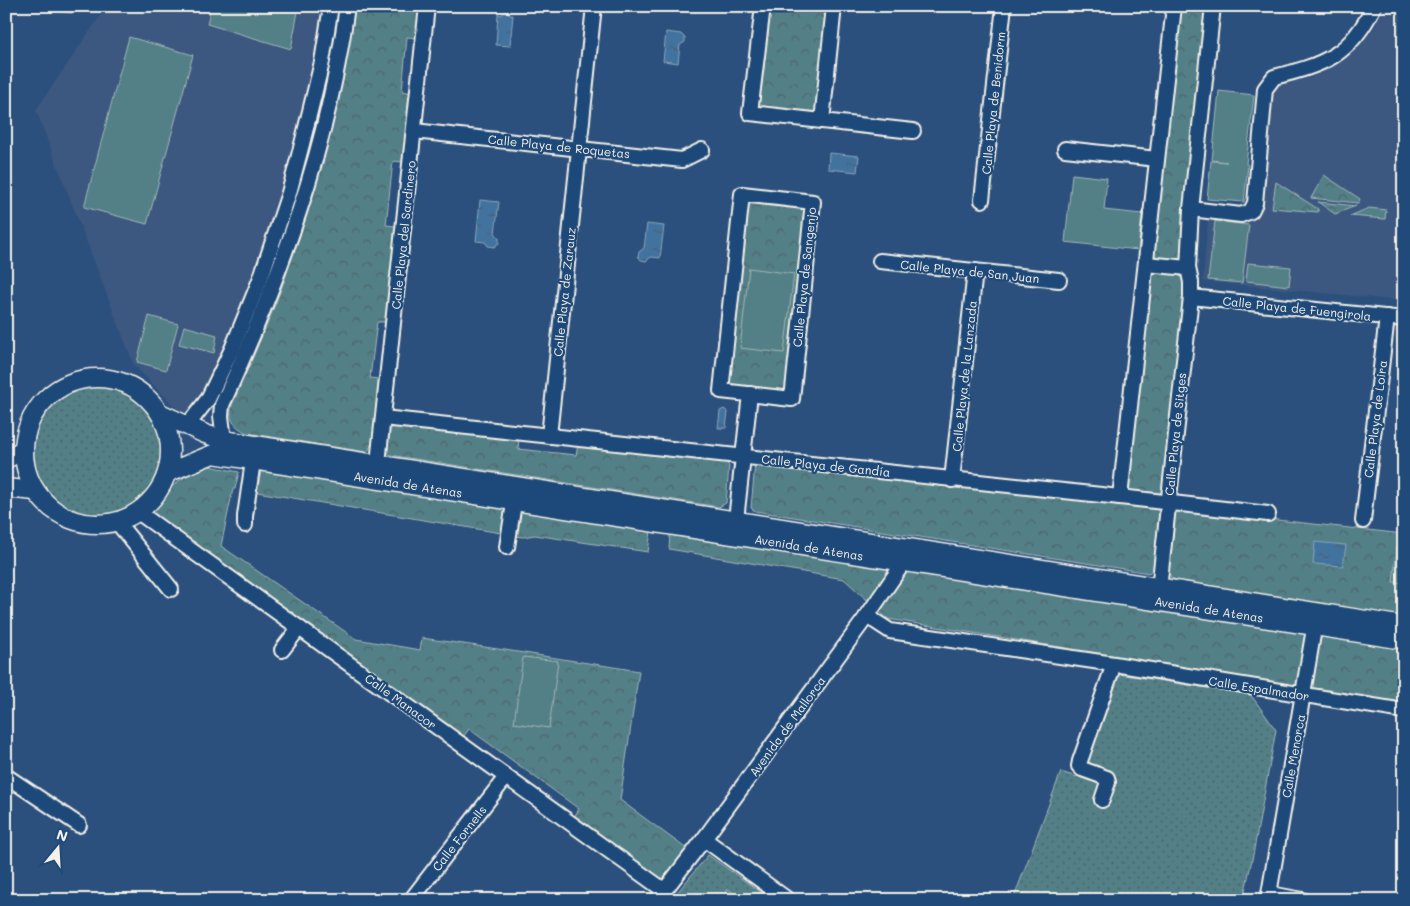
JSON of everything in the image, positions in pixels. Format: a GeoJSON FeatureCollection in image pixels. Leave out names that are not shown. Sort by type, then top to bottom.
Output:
{"type":"FeatureCollection","features":[{"type":"Feature","properties":{"kind":"main road"},"geometry":{"type":"LineString","coordinates":[[103,377],[120,381],[136,388],[150,399],[160,413],[167,430],[171,448],[170,460],[164,482],[153,498],[138,512],[117,522],[86,524],[71,520],[58,513],[35,492],[24,464],[25,432],[31,416],[41,402],[54,390],[69,382],[103,377]]}},
{"type":"Feature","properties":{"kind":"main road","name":"Avenida de Atenas"},"geometry":{"type":"LineString","coordinates":[[160,413],[205,434],[219,447],[253,460],[516,493],[1316,620],[1404,640]]}},
{"type":"Feature","properties":{"kind":"main road","name":"Avenida de Atenas"},"geometry":{"type":"LineString","coordinates":[[219,447],[378,464],[516,493]]}},
{"type":"Feature","properties":{"kind":"main road"},"geometry":{"type":"LineString","coordinates":[[167,473],[219,447]]}},
{"type":"Feature","properties":{"kind":"main road"},"geometry":{"type":"LineString","coordinates":[[6,459],[23,450]]}},
{"type":"Feature","properties":{"kind":"main road"},"geometry":{"type":"LineString","coordinates":[[6,488],[35,492]]}},
{"type":"Feature","properties":{"kind":"main road","name":"Avenida de Atenas"},"geometry":{"type":"LineString","coordinates":[[1316,620],[1404,626]]}},
{"type":"Feature","properties":{"kind":"street","name":"Calle Playa del Sardinero"},"geometry":{"type":"LineString","coordinates":[[378,464],[427,6]]}},
{"type":"Feature","properties":{"kind":"street","name":"Calle Playa de Zarauz"},"geometry":{"type":"LineString","coordinates":[[549,436],[594,6]]}},
{"type":"Feature","properties":{"kind":"street"},"geometry":{"type":"LineString","coordinates":[[763,6],[750,113],[913,131]]}},
{"type":"Feature","properties":{"kind":"street"},"geometry":{"type":"LineString","coordinates":[[822,121],[834,6]]}},
{"type":"Feature","properties":{"kind":"street","name":"Calle Playa de Benidorm"},"geometry":{"type":"LineString","coordinates":[[982,200],[1004,6]]}},
{"type":"Feature","properties":{"kind":"street"},"geometry":{"type":"LineString","coordinates":[[1120,497],[1174,6]]}},
{"type":"Feature","properties":{"kind":"street","name":"Calle Playa de Sitges"},"geometry":{"type":"LineString","coordinates":[[1158,594],[1191,297],[1191,282],[1188,268],[1191,209],[1213,6]]}},
{"type":"Feature","properties":{"kind":"street"},"geometry":{"type":"LineString","coordinates":[[1191,209],[1241,215],[1251,211],[1254,203],[1265,89],[1274,76],[1326,62],[1350,45],[1367,22],[1374,6]]}},
{"type":"Feature","properties":{"kind":"street"},"geometry":{"type":"LineString","coordinates":[[187,426],[208,399],[232,349],[260,280],[289,193],[302,144],[322,62],[326,13],[346,13],[337,67],[318,152],[272,288],[222,405],[219,447]]}},
{"type":"Feature","properties":{"kind":"street","name":"Calle Playa de Roquetas"},"geometry":{"type":"LineString","coordinates":[[414,131],[682,160],[702,150]]}},
{"type":"Feature","properties":{"kind":"street"},"geometry":{"type":"LineString","coordinates":[[1065,149],[1157,159]]}},
{"type":"Feature","properties":{"kind":"street","name":"Calle Playa de Sangenjo"},"geometry":{"type":"LineString","coordinates":[[742,194],[813,202],[792,399],[750,394],[721,391],[742,194]]}},
{"type":"Feature","properties":{"kind":"street","name":"Calle Playa de San Juan"},"geometry":{"type":"LineString","coordinates":[[880,261],[1059,280]]}},
{"type":"Feature","properties":{"kind":"street"},"geometry":{"type":"LineString","coordinates":[[1146,264],[1188,268]]}},
{"type":"Feature","properties":{"kind":"street","name":"Calle Playa de la Lanzada"},"geometry":{"type":"LineString","coordinates":[[952,480],[975,271]]}},
{"type":"Feature","properties":{"kind":"street","name":"Calle Playa de Fuengirola"},"geometry":{"type":"LineString","coordinates":[[1191,297],[1404,319]]}},
{"type":"Feature","properties":{"kind":"street","name":"Calle Playa de Loira"},"geometry":{"type":"LineString","coordinates":[[1363,521],[1386,317]]}},
{"type":"Feature","properties":{"kind":"street"},"geometry":{"type":"LineString","coordinates":[[736,528],[750,394]]}},
{"type":"Feature","properties":{"kind":"street","name":"Calle Playa de Gandía"},"geometry":{"type":"LineString","coordinates":[[383,418],[1268,514]]}},
{"type":"Feature","properties":{"kind":"street"},"geometry":{"type":"LineString","coordinates":[[245,525],[253,460]]}},
{"type":"Feature","properties":{"kind":"street"},"geometry":{"type":"LineString","coordinates":[[507,547],[516,493]]}},
{"type":"Feature","properties":{"kind":"street","name":"Calle Manacor"},"geometry":{"type":"LineString","coordinates":[[138,512],[506,777],[661,895]]}},
{"type":"Feature","properties":{"kind":"street"},"geometry":{"type":"LineString","coordinates":[[117,522],[171,589]]}},
{"type":"Feature","properties":{"kind":"street","name":"Avenida de Mallorca"},"geometry":{"type":"LineString","coordinates":[[661,895],[867,616],[906,554]]}},
{"type":"Feature","properties":{"kind":"street","name":"Calle Espalmador"},"geometry":{"type":"LineString","coordinates":[[867,616],[890,632],[1114,664],[1404,710]]}},
{"type":"Feature","properties":{"kind":"street","name":"Calle Menorca"},"geometry":{"type":"LineString","coordinates":[[1269,897],[1316,620]]}},
{"type":"Feature","properties":{"kind":"street"},"geometry":{"type":"LineString","coordinates":[[282,650],[299,628]]}},
{"type":"Feature","properties":{"kind":"street"},"geometry":{"type":"LineString","coordinates":[[1102,800],[1108,782],[1107,778],[1082,769],[1079,766],[1114,664]]}},
{"type":"Feature","properties":{"kind":"street"},"geometry":{"type":"LineString","coordinates":[[6,776],[79,825]]}},
{"type":"Feature","properties":{"kind":"street","name":"Calle Fornells"},"geometry":{"type":"LineString","coordinates":[[411,900],[506,777]]}},
{"type":"Feature","properties":{"kind":"street"},"geometry":{"type":"LineString","coordinates":[[704,839],[788,900]]}},
{"type":"Feature","properties":{"kind":"street"},"geometry":{"type":"LineString","coordinates":[[1269,897],[1303,900]]}},
{"type":"Feature","properties":{"kind":"shaded area"},"geometry":{"type":"Polygon","coordinates":[[[107,6],[323,6],[310,79],[295,142],[266,240],[228,339],[203,394],[183,415],[134,365],[36,110],[107,6]]]}},
{"type":"Feature","properties":{"kind":"shaded area"},"geometry":{"type":"Polygon","coordinates":[[[1383,6],[1404,6],[1404,301],[1203,281],[1208,220],[1242,223],[1252,219],[1260,205],[1273,89],[1277,85],[1311,78],[1351,54],[1375,27],[1383,6]]]}},
{"type":"Feature","properties":{"kind":"green space"},"geometry":{"type":"Polygon","coordinates":[[[54,6],[73,6],[72,13],[53,11],[54,6]]]}},
{"type":"Feature","properties":{"kind":"green space"},"geometry":{"type":"Polygon","coordinates":[[[211,6],[299,6],[291,49],[207,24],[211,6]]]}},
{"type":"Feature","properties":{"kind":"green space"},"geometry":{"type":"Polygon","coordinates":[[[354,6],[420,6],[417,38],[407,37],[402,91],[411,93],[402,162],[393,161],[386,225],[395,226],[386,322],[377,322],[370,378],[379,379],[375,429],[367,452],[247,433],[235,425],[231,415],[232,405],[277,300],[313,192],[332,118],[354,6]]]}},
{"type":"Feature","properties":{"kind":"green space"},"geometry":{"type":"Polygon","coordinates":[[[771,6],[828,6],[815,113],[759,109],[771,6]]]}},
{"type":"Feature","properties":{"kind":"green space"},"geometry":{"type":"Polygon","coordinates":[[[1179,6],[1207,6],[1181,257],[1177,262],[1156,259],[1152,253],[1179,6]]]}},
{"type":"Feature","properties":{"kind":"green space"},"geometry":{"type":"Polygon","coordinates":[[[129,37],[193,55],[147,224],[84,207],[129,37]]]}},
{"type":"Feature","properties":{"kind":"green space"},"geometry":{"type":"Polygon","coordinates":[[[1219,91],[1254,95],[1246,164],[1248,165],[1244,202],[1207,199],[1211,161],[1227,162],[1212,160],[1219,91]]]}},
{"type":"Feature","properties":{"kind":"green space"},"geometry":{"type":"Polygon","coordinates":[[[1072,174],[1107,178],[1104,210],[1142,214],[1138,250],[1065,242],[1072,174]]]}},
{"type":"Feature","properties":{"kind":"green space"},"geometry":{"type":"Polygon","coordinates":[[[1324,175],[1360,199],[1358,203],[1311,198],[1324,175]]]}},
{"type":"Feature","properties":{"kind":"green space"},"geometry":{"type":"Polygon","coordinates":[[[1276,182],[1318,209],[1318,212],[1272,208],[1276,182]]]}},
{"type":"Feature","properties":{"kind":"green space"},"geometry":{"type":"Polygon","coordinates":[[[748,200],[806,207],[786,392],[728,386],[748,200]]]}},
{"type":"Feature","properties":{"kind":"green space"},"geometry":{"type":"Polygon","coordinates":[[[1318,202],[1356,206],[1335,214],[1318,202]]]}},
{"type":"Feature","properties":{"kind":"green space"},"geometry":{"type":"Polygon","coordinates":[[[1369,208],[1386,210],[1385,219],[1350,216],[1369,208]]]}},
{"type":"Feature","properties":{"kind":"green space"},"geometry":{"type":"Polygon","coordinates":[[[1215,221],[1249,225],[1242,283],[1208,280],[1215,221]]]}},
{"type":"Feature","properties":{"kind":"green space"},"geometry":{"type":"Polygon","coordinates":[[[1248,263],[1291,267],[1289,286],[1246,281],[1248,263]]]}},
{"type":"Feature","properties":{"kind":"green space"},"geometry":{"type":"Polygon","coordinates":[[[749,268],[794,274],[784,353],[740,348],[749,268]]]}},
{"type":"Feature","properties":{"kind":"green space"},"geometry":{"type":"Polygon","coordinates":[[[1154,271],[1182,274],[1188,282],[1163,490],[1158,496],[1130,492],[1126,486],[1150,276],[1154,271]]]}},
{"type":"Feature","properties":{"kind":"green space"},"geometry":{"type":"Polygon","coordinates":[[[149,316],[178,324],[166,370],[137,362],[149,316]]]}},
{"type":"Feature","properties":{"kind":"green space"},"geometry":{"type":"Polygon","coordinates":[[[184,326],[217,335],[214,353],[179,344],[184,326]]]}},
{"type":"Feature","properties":{"kind":"green space"},"geometry":{"type":"Polygon","coordinates":[[[97,383],[123,388],[134,394],[144,403],[153,413],[159,424],[164,450],[159,476],[153,487],[144,497],[134,506],[123,512],[97,517],[71,512],[60,506],[50,497],[41,487],[35,476],[30,450],[35,424],[41,413],[50,403],[60,394],[71,388],[97,383]]]}},
{"type":"Feature","properties":{"kind":"green space"},"geometry":{"type":"Polygon","coordinates":[[[395,426],[519,438],[518,449],[576,455],[578,445],[725,461],[729,466],[726,503],[719,507],[390,455],[387,451],[389,430],[395,426]]]}},
{"type":"Feature","properties":{"kind":"green space"},"geometry":{"type":"Polygon","coordinates":[[[755,464],[1156,508],[1160,513],[1154,568],[1149,573],[755,511],[751,508],[755,464]]]}},
{"type":"Feature","properties":{"kind":"green space"},"geometry":{"type":"Polygon","coordinates":[[[209,466],[239,472],[235,489],[233,489],[221,546],[356,639],[420,650],[422,638],[639,671],[620,800],[688,850],[664,880],[661,880],[574,817],[579,809],[469,729],[463,737],[458,734],[151,514],[177,482],[209,466]]]}},
{"type":"Feature","properties":{"kind":"green space"},"geometry":{"type":"Polygon","coordinates":[[[261,471],[502,508],[506,512],[501,533],[257,492],[261,471]]]}},
{"type":"Feature","properties":{"kind":"green space"},"geometry":{"type":"Polygon","coordinates":[[[1177,509],[1404,534],[1404,617],[1181,582],[1171,578],[1168,571],[1173,513],[1177,509]]]}},
{"type":"Feature","properties":{"kind":"green space"},"geometry":{"type":"Polygon","coordinates":[[[522,511],[651,531],[648,552],[535,535],[514,536],[519,514],[522,511]]]}},
{"type":"Feature","properties":{"kind":"green space"},"geometry":{"type":"Polygon","coordinates":[[[670,535],[1404,649],[1404,703],[888,619],[844,579],[669,549],[670,535]]]}},
{"type":"Feature","properties":{"kind":"green space"},"geometry":{"type":"Polygon","coordinates":[[[1397,547],[1404,548],[1404,583],[1393,582],[1397,547]]]}},
{"type":"Feature","properties":{"kind":"green space"},"geometry":{"type":"Polygon","coordinates":[[[523,657],[558,661],[549,728],[514,723],[523,657]]]}},
{"type":"Feature","properties":{"kind":"green space"},"geometry":{"type":"Polygon","coordinates":[[[1119,674],[1251,695],[1276,730],[1243,900],[1013,900],[1061,772],[1077,777],[1078,773],[1082,772],[1119,674]]]}},
{"type":"Feature","properties":{"kind":"green space"},"geometry":{"type":"Polygon","coordinates":[[[708,855],[772,900],[671,900],[708,855]]]}},
{"type":"Feature","properties":{"kind":"green space"},"geometry":{"type":"Polygon","coordinates":[[[728,889],[743,900],[720,900],[728,889]]]}},
{"type":"Feature","properties":{"kind":"water"},"geometry":{"type":"Polygon","coordinates":[[[504,12],[513,15],[510,46],[496,45],[498,14],[502,15],[504,12]]]}},
{"type":"Feature","properties":{"kind":"water"},"geometry":{"type":"Polygon","coordinates":[[[666,32],[681,34],[685,38],[685,42],[680,45],[678,63],[663,61],[666,32]]]}},
{"type":"Feature","properties":{"kind":"water"},"geometry":{"type":"Polygon","coordinates":[[[829,153],[859,156],[857,172],[828,169],[829,153]]]}},
{"type":"Feature","properties":{"kind":"water"},"geometry":{"type":"Polygon","coordinates":[[[480,200],[499,202],[495,233],[499,238],[499,243],[494,247],[488,246],[485,242],[476,241],[480,200]]]}},
{"type":"Feature","properties":{"kind":"water"},"geometry":{"type":"Polygon","coordinates":[[[647,224],[664,226],[660,258],[651,257],[646,261],[641,260],[638,256],[639,252],[644,248],[647,224]]]}},
{"type":"Feature","properties":{"kind":"water"},"geometry":{"type":"Polygon","coordinates":[[[724,409],[728,412],[726,428],[718,428],[720,411],[724,409]]]}},
{"type":"Feature","properties":{"kind":"water"},"geometry":{"type":"Polygon","coordinates":[[[1315,542],[1346,545],[1343,566],[1313,564],[1315,542]]]}}]}
